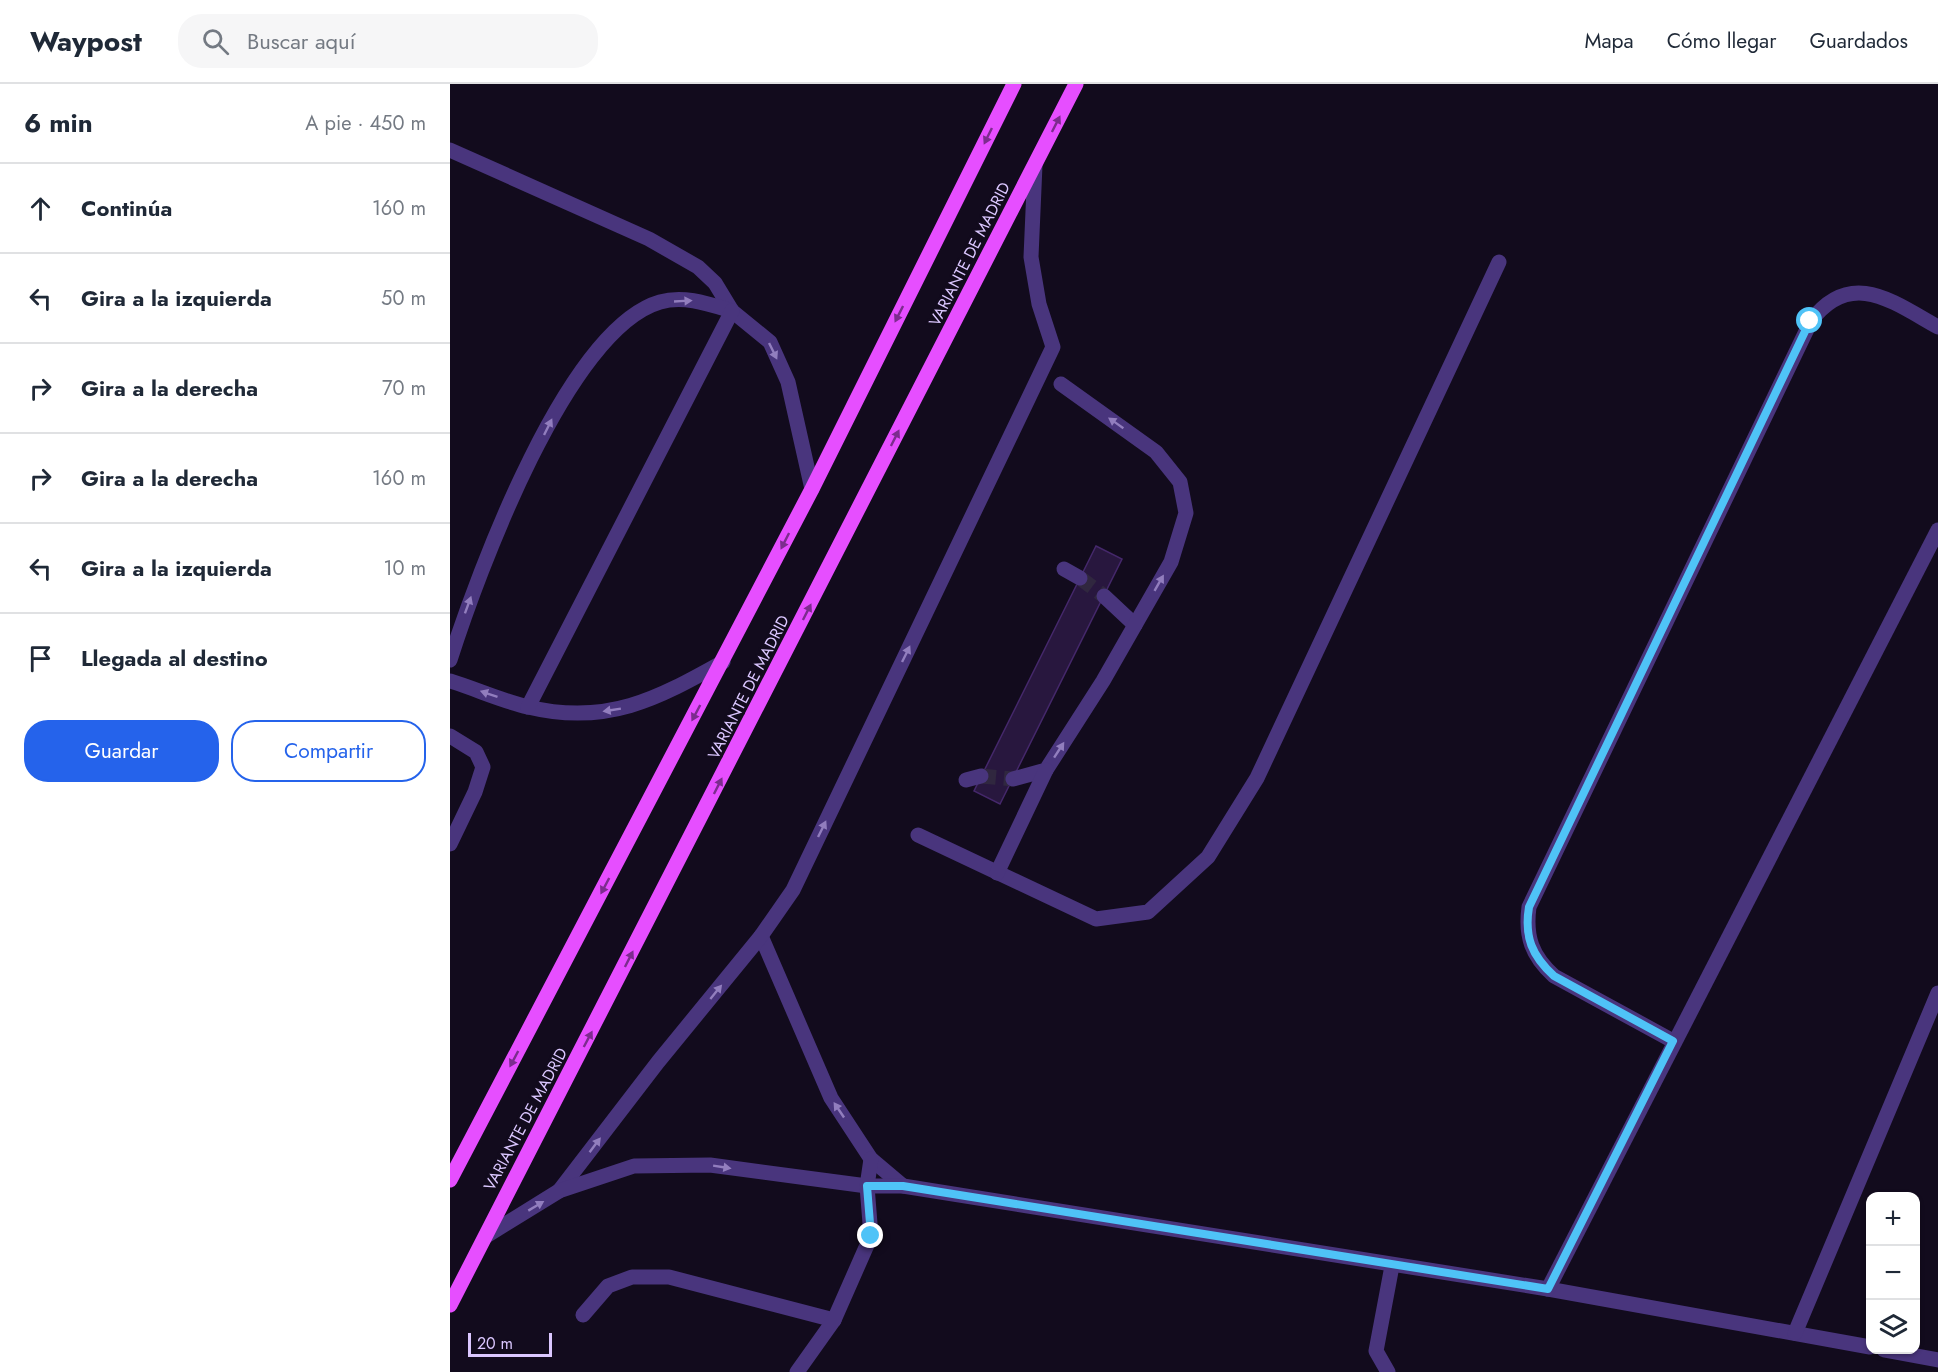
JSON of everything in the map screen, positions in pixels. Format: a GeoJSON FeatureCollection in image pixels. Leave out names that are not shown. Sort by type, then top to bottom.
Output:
{"type":"FeatureCollection","features":[{"type":"Feature","properties":{"kind":"main road","name":"VARIANTE DE MADRID"},"geometry":{"type":"LineString","coordinates":[[450,1180],[723,662],[1014,84]]}},
{"type":"Feature","properties":{"kind":"main road","name":"VARIANTE DE MADRID"},"geometry":{"type":"LineString","coordinates":[[450,1305],[1076,84]]}},
{"type":"Feature","properties":{"kind":"lane"},"geometry":{"type":"LineString","coordinates":[[450,150],[649,239],[698,267],[715,283],[732,311],[770,342],[788,382],[812,489]]}},
{"type":"Feature","properties":{"kind":"lane"},"geometry":{"type":"LineString","coordinates":[[559,1191],[658,1062],[761,936],[793,890],[1053,347],[1039,304],[1031,257],[1035,165]]}},
{"type":"Feature","properties":{"kind":"lane"},"geometry":{"type":"LineString","coordinates":[[918,835],[1096,919],[1148,912],[1208,857],[1257,778],[1499,262]]}},
{"type":"Feature","properties":{"kind":"lane"},"geometry":{"type":"LineString","coordinates":[[1673,1041],[1554,976],[1539,962],[1530,945],[1526,926],[1529,907],[1810,321],[1821,308],[1835,298],[1851,293],[1867,292],[1883,297],[1938,327]]}},
{"type":"Feature","properties":{"kind":"lane"},"geometry":{"type":"LineString","coordinates":[[450,660],[467,605],[504,515],[565,393],[611,333],[636,314],[661,302],[697,300],[732,311]]}},
{"type":"Feature","properties":{"kind":"lane"},"geometry":{"type":"LineString","coordinates":[[528,707],[732,311]]}},
{"type":"Feature","properties":{"kind":"lane"},"geometry":{"type":"LineString","coordinates":[[997,873],[1046,770],[1171,562],[1186,513],[1180,482],[1156,452],[1061,384]]}},
{"type":"Feature","properties":{"kind":"lane"},"geometry":{"type":"LineString","coordinates":[[1548,1289],[1673,1041],[1938,530]]}},
{"type":"Feature","properties":{"kind":"lane"},"geometry":{"type":"LineString","coordinates":[[1064,569],[1080,578]]}},
{"type":"Feature","properties":{"kind":"lane"},"geometry":{"type":"LineString","coordinates":[[1104,596],[1135,625]]}},
{"type":"Feature","properties":{"kind":"lane"},"geometry":{"type":"LineString","coordinates":[[450,681],[528,707],[577,714],[617,710],[664,695],[723,662]]}},
{"type":"Feature","properties":{"kind":"lane"},"geometry":{"type":"LineString","coordinates":[[450,736],[476,752],[483,767],[475,792],[450,844]]}},
{"type":"Feature","properties":{"kind":"lane"},"geometry":{"type":"LineString","coordinates":[[1012,779],[1046,770]]}},
{"type":"Feature","properties":{"kind":"lane"},"geometry":{"type":"LineString","coordinates":[[966,780],[981,776]]}},
{"type":"Feature","properties":{"kind":"lane"},"geometry":{"type":"LineString","coordinates":[[761,936],[831,1098],[871,1159],[903,1186]]}},
{"type":"Feature","properties":{"kind":"lane"},"geometry":{"type":"LineString","coordinates":[[1795,1333],[1938,993]]}},
{"type":"Feature","properties":{"kind":"lane"},"geometry":{"type":"LineString","coordinates":[[797,1372],[834,1320],[871,1236],[867,1186],[871,1159]]}},
{"type":"Feature","properties":{"kind":"lane"},"geometry":{"type":"LineString","coordinates":[[486,1236],[559,1191],[634,1166],[710,1165],[867,1186],[903,1186],[1392,1266],[1548,1289],[1866,1346]]}},
{"type":"Feature","properties":{"kind":"lane"},"geometry":{"type":"LineString","coordinates":[[1388,1372],[1376,1351],[1392,1266]]}},
{"type":"Feature","properties":{"kind":"lane"},"geometry":{"type":"LineString","coordinates":[[584,1315],[608,1286],[632,1278],[669,1277],[834,1320]]}},
{"type":"Feature","properties":{"kind":"lane"},"geometry":{"type":"LineString","coordinates":[[1906,1354],[1938,1360]]}},
{"type":"Feature","properties":{"kind":"building"},"geometry":{"type":"Polygon","coordinates":[[[1096,546],[1122,559],[1000,804],[974,791],[1096,546]]]}},
{"type":"Feature","properties":{"kind":"tunnel"},"geometry":{"type":"LineString","coordinates":[[1080,578],[1104,596]]}},
{"type":"Feature","properties":{"kind":"tunnel"},"geometry":{"type":"LineString","coordinates":[[981,776],[1013,779]]}},
{"type":"Feature","properties":{"kind":"route"},"geometry":{"type":"LineString","coordinates":[[871,1236],[867,1186],[903,1186],[1392,1266],[1548,1289],[1673,1041],[1554,976],[1539,962],[1530,945],[1526,926],[1529,907],[1810,321]]}}]}
